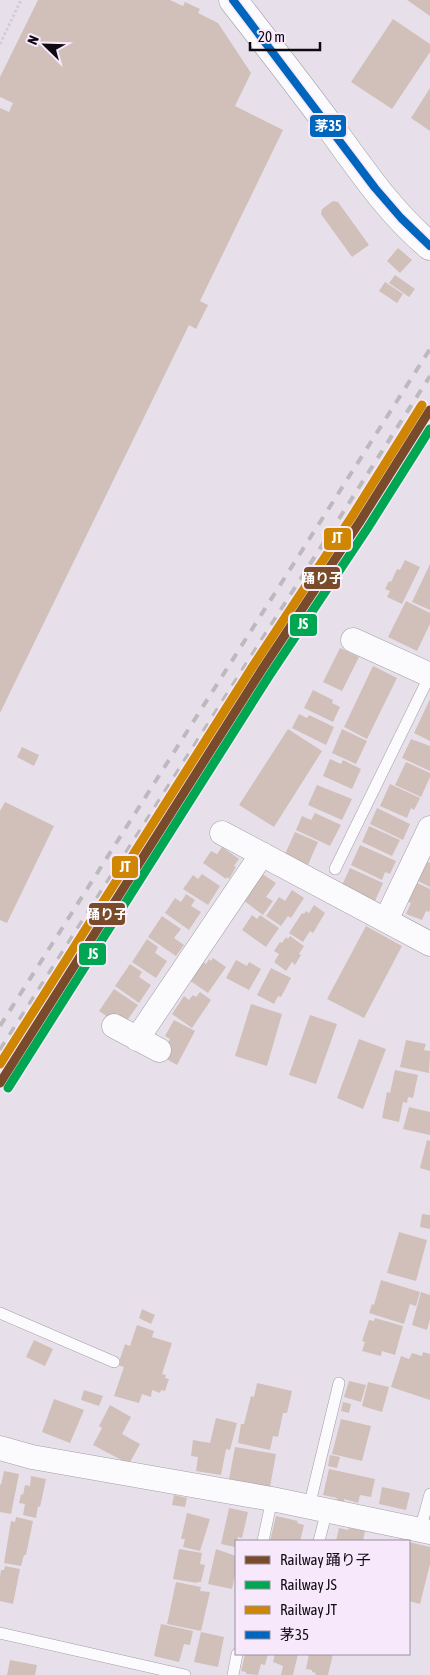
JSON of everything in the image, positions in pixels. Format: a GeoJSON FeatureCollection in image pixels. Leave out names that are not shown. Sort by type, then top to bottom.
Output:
{"type":"FeatureCollection","features":[{"type":"Feature","properties":{"kind":"street"},"geometry":{"type":"LineString","coordinates":[[233,0],[328,123],[383,199],[430,246]]}},
{"type":"Feature","properties":{"kind":"street"},"geometry":{"type":"LineString","coordinates":[[353,640],[430,675]]}},
{"type":"Feature","properties":{"kind":"street"},"geometry":{"type":"LineString","coordinates":[[222,833],[430,944]]}},
{"type":"Feature","properties":{"kind":"street"},"geometry":{"type":"LineString","coordinates":[[386,920],[427,839]]}},
{"type":"Feature","properties":{"kind":"street"},"geometry":{"type":"LineString","coordinates":[[138,1039],[262,854]]}},
{"type":"Feature","properties":{"kind":"street"},"geometry":{"type":"LineString","coordinates":[[114,1026],[159,1050]]}},
{"type":"Feature","properties":{"kind":"street"},"geometry":{"type":"LineString","coordinates":[[0,1448],[32,1457],[272,1499],[425,1531]]}},
{"type":"Feature","properties":{"kind":"lane"},"geometry":{"type":"LineString","coordinates":[[335,870],[430,675]]}},
{"type":"Feature","properties":{"kind":"lane"},"geometry":{"type":"LineString","coordinates":[[0,1313],[114,1362]]}},
{"type":"Feature","properties":{"kind":"lane"},"geometry":{"type":"LineString","coordinates":[[319,1540],[318,1509],[339,1383]]}},
{"type":"Feature","properties":{"kind":"lane"},"geometry":{"type":"LineString","coordinates":[[425,1531],[430,1494]]}},
{"type":"Feature","properties":{"kind":"lane"},"geometry":{"type":"LineString","coordinates":[[263,1540],[272,1499]]}},
{"type":"Feature","properties":{"kind":"lane"},"geometry":{"type":"LineString","coordinates":[[0,1633],[185,1675]]}},
{"type":"Feature","properties":{"kind":"lane"},"geometry":{"type":"LineString","coordinates":[[232,1675],[237,1655]]}},
{"type":"Feature","properties":{"kind":"path"},"geometry":{"type":"LineString","coordinates":[[0,44],[21,0]]}},
{"type":"Feature","properties":{"kind":"building"},"geometry":{"type":"Polygon","coordinates":[[[38,0],[170,0],[183,6],[185,2],[200,9],[198,13],[218,23],[251,73],[235,106],[283,130],[200,301],[208,305],[196,329],[189,325],[0,713],[0,108],[9,112],[13,103],[0,97],[0,77],[38,0]]]}},
{"type":"Feature","properties":{"kind":"building"},"geometry":{"type":"Polygon","coordinates":[[[407,0],[430,0],[430,16],[407,0]]]}},
{"type":"Feature","properties":{"kind":"building"},"geometry":{"type":"Polygon","coordinates":[[[393,19],[430,44],[430,52],[392,109],[351,82],[393,19]]]}},
{"type":"Feature","properties":{"kind":"building"},"geometry":{"type":"Polygon","coordinates":[[[430,88],[430,131],[411,118],[430,88]]]}},
{"type":"Feature","properties":{"kind":"building"},"geometry":{"type":"Polygon","coordinates":[[[333,201],[338,202],[369,245],[352,257],[321,214],[322,209],[333,201]]]}},
{"type":"Feature","properties":{"kind":"building"},"geometry":{"type":"Polygon","coordinates":[[[398,248],[412,260],[400,273],[387,261],[398,248]]]}},
{"type":"Feature","properties":{"kind":"building"},"geometry":{"type":"Polygon","coordinates":[[[395,275],[415,289],[409,297],[389,283],[395,275]]]}},
{"type":"Feature","properties":{"kind":"building"},"geometry":{"type":"Polygon","coordinates":[[[385,282],[403,294],[397,303],[379,291],[385,282]]]}},
{"type":"Feature","properties":{"kind":"building"},"geometry":{"type":"Polygon","coordinates":[[[405,560],[420,567],[402,604],[387,597],[390,591],[385,589],[389,581],[391,582],[397,569],[400,570],[405,560]]]}},
{"type":"Feature","properties":{"kind":"building"},"geometry":{"type":"Polygon","coordinates":[[[430,564],[430,610],[412,602],[430,564]]]}},
{"type":"Feature","properties":{"kind":"building"},"geometry":{"type":"Polygon","coordinates":[[[406,601],[430,613],[430,624],[417,651],[388,637],[406,601]]]}},
{"type":"Feature","properties":{"kind":"building"},"geometry":{"type":"Polygon","coordinates":[[[340,648],[359,657],[342,691],[323,682],[340,648]]]}},
{"type":"Feature","properties":{"kind":"building"},"geometry":{"type":"Polygon","coordinates":[[[373,666],[397,678],[367,739],[344,727],[373,666]]]}},
{"type":"Feature","properties":{"kind":"building"},"geometry":{"type":"Polygon","coordinates":[[[313,690],[333,700],[332,703],[340,707],[333,722],[304,708],[313,690]]]}},
{"type":"Feature","properties":{"kind":"building"},"geometry":{"type":"Polygon","coordinates":[[[430,699],[430,741],[414,733],[430,699]]]}},
{"type":"Feature","properties":{"kind":"building"},"geometry":{"type":"Polygon","coordinates":[[[299,714],[307,718],[309,715],[334,727],[326,745],[292,728],[299,714]]]}},
{"type":"Feature","properties":{"kind":"building"},"geometry":{"type":"Polygon","coordinates":[[[288,729],[322,751],[274,827],[239,805],[288,729]]]}},
{"type":"Feature","properties":{"kind":"building"},"geometry":{"type":"Polygon","coordinates":[[[342,729],[367,741],[356,764],[332,753],[342,729]]]}},
{"type":"Feature","properties":{"kind":"building"},"geometry":{"type":"Polygon","coordinates":[[[411,739],[430,746],[430,771],[402,758],[411,739]]]}},
{"type":"Feature","properties":{"kind":"building"},"geometry":{"type":"Polygon","coordinates":[[[22,747],[39,755],[34,766],[17,757],[22,747]]]}},
{"type":"Feature","properties":{"kind":"building"},"geometry":{"type":"Polygon","coordinates":[[[330,759],[341,764],[343,760],[361,769],[352,789],[323,776],[330,759]]]}},
{"type":"Feature","properties":{"kind":"building"},"geometry":{"type":"Polygon","coordinates":[[[406,762],[430,773],[421,797],[395,785],[406,762]]]}},
{"type":"Feature","properties":{"kind":"building"},"geometry":{"type":"Polygon","coordinates":[[[390,784],[420,798],[414,810],[411,808],[407,818],[380,806],[390,784]]]}},
{"type":"Feature","properties":{"kind":"building"},"geometry":{"type":"Polygon","coordinates":[[[317,785],[352,799],[342,820],[308,805],[317,785]]]}},
{"type":"Feature","properties":{"kind":"building"},"geometry":{"type":"Polygon","coordinates":[[[5,802],[54,826],[7,923],[0,920],[0,811],[5,802]]]}},
{"type":"Feature","properties":{"kind":"building"},"geometry":{"type":"Polygon","coordinates":[[[377,808],[410,824],[403,840],[370,824],[377,808]]]}},
{"type":"Feature","properties":{"kind":"building"},"geometry":{"type":"Polygon","coordinates":[[[315,813],[341,825],[330,846],[296,830],[302,816],[311,820],[315,813]]]}},
{"type":"Feature","properties":{"kind":"building"},"geometry":{"type":"Polygon","coordinates":[[[369,826],[400,840],[392,856],[362,842],[369,826]]]}},
{"type":"Feature","properties":{"kind":"building"},"geometry":{"type":"Polygon","coordinates":[[[295,832],[318,842],[308,865],[285,854],[295,832]]]}},
{"type":"Feature","properties":{"kind":"building"},"geometry":{"type":"Polygon","coordinates":[[[360,845],[396,861],[390,874],[385,872],[382,880],[351,865],[360,845]]]}},
{"type":"Feature","properties":{"kind":"building"},"geometry":{"type":"Polygon","coordinates":[[[222,847],[239,859],[229,879],[227,877],[226,879],[203,863],[211,851],[217,854],[222,847]]]}},
{"type":"Feature","properties":{"kind":"building"},"geometry":{"type":"Polygon","coordinates":[[[425,861],[430,863],[430,887],[416,880],[425,861]]]}},
{"type":"Feature","properties":{"kind":"building"},"geometry":{"type":"Polygon","coordinates":[[[350,868],[383,883],[375,901],[342,885],[350,868]]]}},
{"type":"Feature","properties":{"kind":"building"},"geometry":{"type":"Polygon","coordinates":[[[261,873],[276,883],[266,897],[273,901],[263,915],[243,900],[261,873]]]}},
{"type":"Feature","properties":{"kind":"building"},"geometry":{"type":"Polygon","coordinates":[[[202,874],[220,886],[208,905],[183,889],[193,875],[198,879],[202,874]]]}},
{"type":"Feature","properties":{"kind":"building"},"geometry":{"type":"Polygon","coordinates":[[[415,882],[430,889],[430,909],[429,912],[426,911],[422,920],[406,914],[411,903],[406,901],[415,882]]]}},
{"type":"Feature","properties":{"kind":"building"},"geometry":{"type":"Polygon","coordinates":[[[292,890],[304,898],[291,918],[288,916],[281,926],[266,916],[279,897],[285,901],[292,890]]]}},
{"type":"Feature","properties":{"kind":"building"},"geometry":{"type":"Polygon","coordinates":[[[186,894],[195,900],[191,906],[201,912],[189,930],[165,913],[175,898],[181,902],[186,894]]]}},
{"type":"Feature","properties":{"kind":"building"},"geometry":{"type":"Polygon","coordinates":[[[314,905],[325,913],[313,933],[310,931],[303,942],[289,933],[302,913],[304,914],[306,911],[309,913],[314,905]]]}},
{"type":"Feature","properties":{"kind":"building"},"geometry":{"type":"Polygon","coordinates":[[[252,915],[257,919],[260,915],[279,928],[266,947],[242,930],[252,915]]]}},
{"type":"Feature","properties":{"kind":"building"},"geometry":{"type":"Polygon","coordinates":[[[162,916],[181,929],[174,938],[184,945],[176,956],[148,937],[162,916]]]}},
{"type":"Feature","properties":{"kind":"building"},"geometry":{"type":"Polygon","coordinates":[[[366,926],[402,946],[364,1018],[327,999],[366,926]]]}},
{"type":"Feature","properties":{"kind":"building"},"geometry":{"type":"Polygon","coordinates":[[[290,936],[304,946],[295,965],[292,962],[286,971],[274,962],[279,954],[274,951],[280,942],[282,943],[286,937],[288,939],[290,936]]]}},
{"type":"Feature","properties":{"kind":"building"},"geometry":{"type":"Polygon","coordinates":[[[147,939],[158,947],[155,953],[167,961],[156,978],[132,962],[147,939]]]}},
{"type":"Feature","properties":{"kind":"building"},"geometry":{"type":"Polygon","coordinates":[[[213,958],[226,967],[208,993],[189,980],[202,961],[206,964],[209,959],[211,961],[213,958]]]}},
{"type":"Feature","properties":{"kind":"building"},"geometry":{"type":"Polygon","coordinates":[[[236,960],[247,966],[249,962],[261,969],[249,990],[226,978],[236,960]]]}},
{"type":"Feature","properties":{"kind":"building"},"geometry":{"type":"Polygon","coordinates":[[[130,964],[142,972],[139,977],[151,985],[139,1003],[115,986],[130,964]]]}},
{"type":"Feature","properties":{"kind":"building"},"geometry":{"type":"Polygon","coordinates":[[[271,968],[291,978],[281,997],[278,996],[274,1004],[257,995],[271,968]]]}},
{"type":"Feature","properties":{"kind":"building"},"geometry":{"type":"Polygon","coordinates":[[[114,989],[138,1005],[126,1022],[115,1014],[111,1019],[99,1011],[114,989]]]}},
{"type":"Feature","properties":{"kind":"building"},"geometry":{"type":"Polygon","coordinates":[[[200,992],[211,1000],[192,1028],[172,1014],[184,996],[189,1000],[193,995],[196,997],[200,992]]]}},
{"type":"Feature","properties":{"kind":"building"},"geometry":{"type":"Polygon","coordinates":[[[251,1004],[282,1014],[267,1066],[235,1056],[251,1004]]]}},
{"type":"Feature","properties":{"kind":"building"},"geometry":{"type":"Polygon","coordinates":[[[310,1015],[337,1024],[316,1084],[289,1075],[310,1015]]]}},
{"type":"Feature","properties":{"kind":"building"},"geometry":{"type":"Polygon","coordinates":[[[174,1020],[195,1031],[177,1065],[161,1056],[170,1039],[165,1036],[174,1020]]]}},
{"type":"Feature","properties":{"kind":"building"},"geometry":{"type":"Polygon","coordinates":[[[359,1039],[386,1049],[363,1109],[337,1098],[359,1039]]]}},
{"type":"Feature","properties":{"kind":"building"},"geometry":{"type":"Polygon","coordinates":[[[406,1040],[426,1044],[424,1050],[430,1051],[429,1073],[400,1067],[406,1040]]]}},
{"type":"Feature","properties":{"kind":"building"},"geometry":{"type":"Polygon","coordinates":[[[395,1070],[418,1075],[413,1098],[408,1097],[407,1103],[403,1102],[399,1122],[382,1118],[387,1092],[390,1093],[395,1070]]]}},
{"type":"Feature","properties":{"kind":"building"},"geometry":{"type":"Polygon","coordinates":[[[409,1107],[430,1112],[430,1135],[403,1129],[409,1107]]]}},
{"type":"Feature","properties":{"kind":"building"},"geometry":{"type":"Polygon","coordinates":[[[427,1140],[430,1141],[430,1171],[420,1168],[427,1140]]]}},
{"type":"Feature","properties":{"kind":"building"},"geometry":{"type":"Polygon","coordinates":[[[422,1214],[430,1215],[430,1229],[420,1227],[422,1214]]]}},
{"type":"Feature","properties":{"kind":"building"},"geometry":{"type":"Polygon","coordinates":[[[399,1232],[427,1240],[416,1281],[387,1273],[399,1232]]]}},
{"type":"Feature","properties":{"kind":"building"},"geometry":{"type":"Polygon","coordinates":[[[381,1280],[420,1292],[416,1306],[410,1304],[404,1324],[369,1313],[372,1304],[374,1305],[381,1280]]]}},
{"type":"Feature","properties":{"kind":"building"},"geometry":{"type":"Polygon","coordinates":[[[421,1292],[430,1295],[430,1319],[427,1330],[412,1325],[421,1292]]]}},
{"type":"Feature","properties":{"kind":"building"},"geometry":{"type":"Polygon","coordinates":[[[142,1309],[155,1315],[151,1324],[139,1318],[142,1309]]]}},
{"type":"Feature","properties":{"kind":"building"},"geometry":{"type":"Polygon","coordinates":[[[375,1318],[403,1326],[395,1355],[382,1351],[381,1356],[362,1351],[365,1342],[362,1341],[369,1320],[374,1321],[375,1318]]]}},
{"type":"Feature","properties":{"kind":"building"},"geometry":{"type":"Polygon","coordinates":[[[137,1325],[154,1331],[152,1337],[172,1343],[162,1374],[166,1375],[165,1378],[169,1379],[165,1391],[161,1390],[160,1393],[152,1390],[151,1397],[142,1394],[139,1403],[114,1396],[124,1367],[118,1365],[125,1344],[130,1346],[137,1325]]]}},
{"type":"Feature","properties":{"kind":"building"},"geometry":{"type":"Polygon","coordinates":[[[34,1340],[53,1349],[45,1366],[26,1357],[34,1340]]]}},
{"type":"Feature","properties":{"kind":"building"},"geometry":{"type":"Polygon","coordinates":[[[423,1352],[430,1354],[430,1400],[391,1387],[401,1356],[409,1359],[412,1353],[422,1356],[423,1352]]]}},
{"type":"Feature","properties":{"kind":"building"},"geometry":{"type":"Polygon","coordinates":[[[349,1381],[366,1385],[361,1402],[344,1397],[349,1381]]]}},
{"type":"Feature","properties":{"kind":"building"},"geometry":{"type":"Polygon","coordinates":[[[368,1382],[389,1387],[382,1412],[362,1406],[368,1382]]]}},
{"type":"Feature","properties":{"kind":"building"},"geometry":{"type":"Polygon","coordinates":[[[257,1383],[292,1391],[287,1413],[283,1413],[278,1437],[273,1436],[270,1450],[238,1443],[241,1424],[244,1424],[251,1396],[254,1397],[257,1383]]]}},
{"type":"Feature","properties":{"kind":"building"},"geometry":{"type":"Polygon","coordinates":[[[84,1390],[103,1396],[99,1406],[81,1400],[84,1390]]]}},
{"type":"Feature","properties":{"kind":"building"},"geometry":{"type":"Polygon","coordinates":[[[54,1399],[84,1410],[70,1443],[42,1432],[54,1399]]]}},
{"type":"Feature","properties":{"kind":"building"},"geometry":{"type":"Polygon","coordinates":[[[343,1402],[351,1404],[349,1413],[341,1411],[343,1402]]]}},
{"type":"Feature","properties":{"kind":"building"},"geometry":{"type":"Polygon","coordinates":[[[110,1405],[131,1417],[122,1434],[140,1444],[129,1464],[93,1445],[102,1428],[99,1426],[110,1405]]]}},
{"type":"Feature","properties":{"kind":"building"},"geometry":{"type":"Polygon","coordinates":[[[216,1418],[237,1423],[230,1450],[226,1449],[221,1475],[196,1471],[198,1457],[191,1456],[193,1440],[210,1443],[216,1418]]]}},
{"type":"Feature","properties":{"kind":"building"},"geometry":{"type":"Polygon","coordinates":[[[341,1419],[371,1426],[362,1461],[332,1454],[341,1419]]]}},
{"type":"Feature","properties":{"kind":"building"},"geometry":{"type":"Polygon","coordinates":[[[235,1447],[276,1454],[270,1487],[229,1479],[235,1447]]]}},
{"type":"Feature","properties":{"kind":"building"},"geometry":{"type":"Polygon","coordinates":[[[330,1455],[340,1457],[337,1468],[328,1466],[330,1455]]]}},
{"type":"Feature","properties":{"kind":"building"},"geometry":{"type":"Polygon","coordinates":[[[329,1469],[375,1479],[371,1497],[360,1495],[358,1503],[344,1499],[344,1503],[336,1502],[337,1498],[323,1495],[329,1469]]]}},
{"type":"Feature","properties":{"kind":"building"},"geometry":{"type":"Polygon","coordinates":[[[4,1471],[19,1474],[11,1514],[0,1512],[0,1484],[4,1471]]]}},
{"type":"Feature","properties":{"kind":"building"},"geometry":{"type":"Polygon","coordinates":[[[31,1476],[46,1479],[36,1518],[23,1515],[25,1504],[19,1503],[25,1485],[30,1486],[31,1476]]]}},
{"type":"Feature","properties":{"kind":"building"},"geometry":{"type":"Polygon","coordinates":[[[382,1487],[410,1493],[406,1510],[379,1504],[382,1487]]]}},
{"type":"Feature","properties":{"kind":"building"},"geometry":{"type":"Polygon","coordinates":[[[174,1495],[187,1498],[185,1507],[172,1505],[174,1495]]]}},
{"type":"Feature","properties":{"kind":"building"},"geometry":{"type":"Polygon","coordinates":[[[229,1508],[248,1512],[242,1538],[238,1537],[235,1540],[235,1547],[221,1544],[229,1508]]]}},
{"type":"Feature","properties":{"kind":"building"},"geometry":{"type":"Polygon","coordinates":[[[187,1513],[210,1519],[200,1551],[183,1547],[185,1539],[181,1539],[187,1513]]]}},
{"type":"Feature","properties":{"kind":"building"},"geometry":{"type":"Polygon","coordinates":[[[276,1516],[298,1521],[297,1523],[304,1525],[300,1540],[270,1540],[276,1516]]]}},
{"type":"Feature","properties":{"kind":"building"},"geometry":{"type":"Polygon","coordinates":[[[16,1517],[33,1521],[26,1555],[24,1555],[21,1566],[4,1563],[11,1521],[15,1522],[16,1517]]]}},
{"type":"Feature","properties":{"kind":"building"},"geometry":{"type":"Polygon","coordinates":[[[339,1528],[365,1531],[363,1540],[336,1540],[339,1528]]]}},
{"type":"Feature","properties":{"kind":"building"},"geometry":{"type":"Polygon","coordinates":[[[410,1542],[430,1547],[430,1564],[420,1604],[410,1601],[410,1542]]]}},
{"type":"Feature","properties":{"kind":"building"},"geometry":{"type":"Polygon","coordinates":[[[179,1549],[202,1553],[200,1564],[205,1565],[201,1582],[173,1579],[179,1549]]]}},
{"type":"Feature","properties":{"kind":"building"},"geometry":{"type":"Polygon","coordinates":[[[216,1549],[235,1556],[235,1575],[232,1589],[208,1584],[216,1549]]]}},
{"type":"Feature","properties":{"kind":"building"},"geometry":{"type":"Polygon","coordinates":[[[5,1566],[20,1569],[13,1604],[0,1601],[1,1570],[4,1570],[5,1566]]]}},
{"type":"Feature","properties":{"kind":"building"},"geometry":{"type":"Polygon","coordinates":[[[176,1582],[201,1587],[200,1591],[210,1592],[201,1631],[167,1624],[176,1582]]]}},
{"type":"Feature","properties":{"kind":"building"},"geometry":{"type":"Polygon","coordinates":[[[161,1624],[193,1631],[190,1645],[184,1644],[179,1662],[154,1656],[161,1624]]]}},
{"type":"Feature","properties":{"kind":"building"},"geometry":{"type":"Polygon","coordinates":[[[201,1632],[224,1637],[218,1667],[194,1662],[201,1632]]]}},
{"type":"Feature","properties":{"kind":"building"},"geometry":{"type":"Polygon","coordinates":[[[245,1655],[268,1655],[265,1665],[261,1664],[258,1675],[246,1674],[246,1672],[241,1671],[245,1655]]]}},
{"type":"Feature","properties":{"kind":"building"},"geometry":{"type":"Polygon","coordinates":[[[275,1655],[298,1655],[293,1675],[281,1675],[283,1666],[273,1662],[275,1655]]]}},
{"type":"Feature","properties":{"kind":"building"},"geometry":{"type":"Polygon","coordinates":[[[309,1655],[333,1655],[328,1675],[315,1675],[316,1673],[312,1672],[312,1670],[306,1669],[309,1655]]]}},
{"type":"Feature","properties":{"kind":"building"},"geometry":{"type":"Polygon","coordinates":[[[10,1660],[37,1665],[35,1675],[7,1675],[10,1660]]]}},
{"type":"Feature","properties":{"kind":"railway"},"geometry":{"type":"LineString","coordinates":[[0,1026],[430,349]]}},
{"type":"Feature","properties":{"kind":"railway"},"geometry":{"type":"LineString","coordinates":[[0,1050],[430,376]]}},
{"type":"Feature","properties":{"kind":"rail line","name":"JT"},"geometry":{"type":"LineString","coordinates":[[0,1064],[253,666],[351,518],[422,405]]}},
{"type":"Feature","properties":{"kind":"rail line","name":"踊り子"},"geometry":{"type":"LineString","coordinates":[[0,1083],[261,671],[359,523],[430,410]]}},
{"type":"Feature","properties":{"kind":"rail line","name":"JS"},"geometry":{"type":"LineString","coordinates":[[8,1088],[269,676],[367,529],[430,429]]}},
{"type":"Feature","properties":{"kind":"transit line","name":"茅35"},"geometry":{"type":"LineString","coordinates":[[233,0],[375,188],[401,218],[430,246]]}}]}
